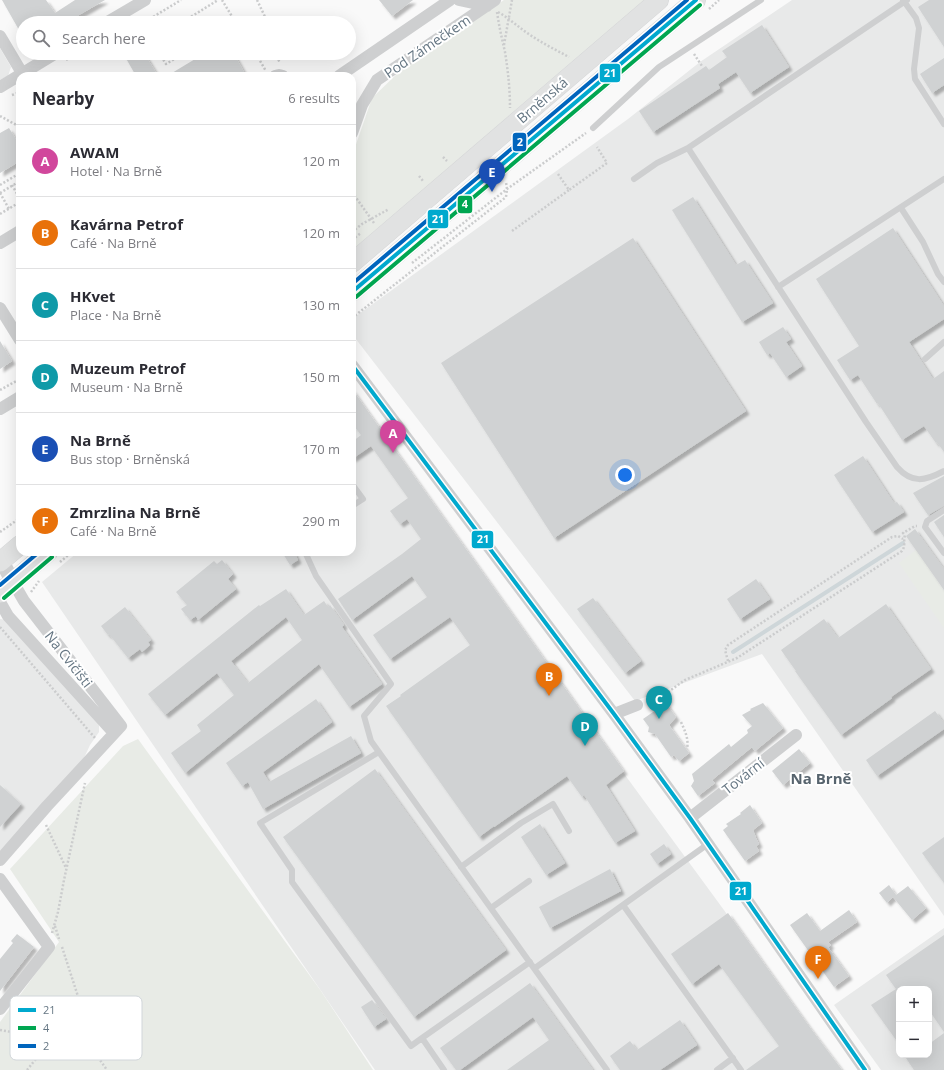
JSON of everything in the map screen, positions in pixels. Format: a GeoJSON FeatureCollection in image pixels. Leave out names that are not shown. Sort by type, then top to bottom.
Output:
{"type":"FeatureCollection","features":[{"type":"Feature","properties":{"kind":"main road","name":"Brněnská"},"geometry":{"type":"LineString","coordinates":[[356,259],[659,0]]}},
{"type":"Feature","properties":{"kind":"main road","name":"Brněnská"},"geometry":{"type":"LineString","coordinates":[[356,289],[696,0]]}},
{"type":"Feature","properties":{"kind":"main road"},"geometry":{"type":"LineString","coordinates":[[1,560],[16,548]]}},
{"type":"Feature","properties":{"kind":"main road"},"geometry":{"type":"LineString","coordinates":[[6,587],[43,556]]}},
{"type":"Feature","properties":{"kind":"street"},"geometry":{"type":"LineString","coordinates":[[118,16],[145,0]]}},
{"type":"Feature","properties":{"kind":"street","name":"Pod Zámečkem"},"geometry":{"type":"LineString","coordinates":[[345,72],[450,0]]}},
{"type":"Feature","properties":{"kind":"street","name":"Pod Zámečkem"},"geometry":{"type":"LineString","coordinates":[[459,0],[494,6]]}},
{"type":"Feature","properties":{"kind":"street","name":"Pod Zámečkem"},"geometry":{"type":"LineString","coordinates":[[356,122],[362,105],[377,80],[494,6]]}},
{"type":"Feature","properties":{"kind":"street"},"geometry":{"type":"LineString","coordinates":[[0,36],[21,72]]}},
{"type":"Feature","properties":{"kind":"street"},"geometry":{"type":"LineString","coordinates":[[24,72],[44,60]]}},
{"type":"Feature","properties":{"kind":"street"},"geometry":{"type":"LineString","coordinates":[[0,87],[16,77]]}},
{"type":"Feature","properties":{"kind":"street"},"geometry":{"type":"LineString","coordinates":[[0,243],[16,233]]}},
{"type":"Feature","properties":{"kind":"street"},"geometry":{"type":"LineString","coordinates":[[0,308],[16,334]]}},
{"type":"Feature","properties":{"kind":"street"},"geometry":{"type":"LineString","coordinates":[[356,370],[614,714],[690,818],[865,1070]]}},
{"type":"Feature","properties":{"kind":"street"},"geometry":{"type":"LineString","coordinates":[[0,409],[16,399]]}},
{"type":"Feature","properties":{"kind":"street"},"geometry":{"type":"LineString","coordinates":[[1,560],[6,587]]}},
{"type":"Feature","properties":{"kind":"street","name":"Na Cvičišti"},"geometry":{"type":"LineString","coordinates":[[0,602],[8,616],[114,733],[121,726],[24,601],[6,587]]}},
{"type":"Feature","properties":{"kind":"street"},"geometry":{"type":"LineString","coordinates":[[614,714],[637,705]]}},
{"type":"Feature","properties":{"kind":"street"},"geometry":{"type":"LineString","coordinates":[[0,860],[114,733]]}},
{"type":"Feature","properties":{"kind":"street","name":"Tovární"},"geometry":{"type":"LineString","coordinates":[[690,818],[796,734]]}},
{"type":"Feature","properties":{"kind":"street"},"geometry":{"type":"LineString","coordinates":[[0,880],[49,947],[10,996]]}},
{"type":"Feature","properties":{"kind":"street"},"geometry":{"type":"LineString","coordinates":[[0,1009],[10,996]]}},
{"type":"Feature","properties":{"kind":"lane"},"geometry":{"type":"LineString","coordinates":[[593,128],[659,68],[761,0]]}},
{"type":"Feature","properties":{"kind":"lane"},"geometry":{"type":"LineString","coordinates":[[634,179],[657,163],[688,148],[905,1],[916,18],[919,28],[914,69],[915,79],[944,124]]}},
{"type":"Feature","properties":{"kind":"lane"},"geometry":{"type":"LineString","coordinates":[[688,148],[886,452],[902,473],[913,478],[920,479],[932,477],[944,471]]}},
{"type":"Feature","properties":{"kind":"lane"},"geometry":{"type":"LineString","coordinates":[[778,287],[943,181]]}},
{"type":"Feature","properties":{"kind":"lane"},"geometry":{"type":"LineString","coordinates":[[901,208],[923,242],[938,274],[944,282]]}},
{"type":"Feature","properties":{"kind":"lane"},"geometry":{"type":"LineString","coordinates":[[925,359],[943,345]]}},
{"type":"Feature","properties":{"kind":"lane"},"geometry":{"type":"LineString","coordinates":[[356,489],[363,499],[356,503]]}},
{"type":"Feature","properties":{"kind":"lane"},"geometry":{"type":"LineString","coordinates":[[944,510],[927,520],[926,527],[944,553]]}},
{"type":"Feature","properties":{"kind":"lane"},"geometry":{"type":"LineString","coordinates":[[307,556],[316,576],[391,684],[364,716],[371,741],[608,1070]]}},
{"type":"Feature","properties":{"kind":"lane"},"geometry":{"type":"LineString","coordinates":[[379,752],[260,823],[292,870],[292,882],[412,1046],[530,962]]}},
{"type":"Feature","properties":{"kind":"lane"},"geometry":{"type":"LineString","coordinates":[[462,867],[521,823],[553,804],[569,831]]}},
{"type":"Feature","properties":{"kind":"lane"},"geometry":{"type":"LineString","coordinates":[[534,968],[708,844]]}},
{"type":"Feature","properties":{"kind":"lane"},"geometry":{"type":"LineString","coordinates":[[491,908],[529,881]]}},
{"type":"Feature","properties":{"kind":"lane"},"geometry":{"type":"LineString","coordinates":[[623,905],[741,1070]]}},
{"type":"Feature","properties":{"kind":"lane"},"geometry":{"type":"LineString","coordinates":[[422,1038],[444,1070]]}},
{"type":"Feature","properties":{"kind":"lane"},"geometry":{"type":"LineString","coordinates":[[717,1070],[733,1058]]}},
{"type":"Feature","properties":{"kind":"path"},"geometry":{"type":"LineString","coordinates":[[155,16],[181,0]]}},
{"type":"Feature","properties":{"kind":"path"},"geometry":{"type":"LineString","coordinates":[[192,16],[218,0]]}},
{"type":"Feature","properties":{"kind":"path"},"geometry":{"type":"LineString","coordinates":[[222,0],[232,16]]}},
{"type":"Feature","properties":{"kind":"path"},"geometry":{"type":"LineString","coordinates":[[257,0],[265,16]]}},
{"type":"Feature","properties":{"kind":"path"},"geometry":{"type":"LineString","coordinates":[[504,46],[512,0]]}},
{"type":"Feature","properties":{"kind":"path"},"geometry":{"type":"LineString","coordinates":[[494,6],[523,30],[570,58]]}},
{"type":"Feature","properties":{"kind":"path"},"geometry":{"type":"LineString","coordinates":[[494,6],[504,46],[509,80],[510,108]]}},
{"type":"Feature","properties":{"kind":"path"},"geometry":{"type":"LineString","coordinates":[[690,47],[702,66]]}},
{"type":"Feature","properties":{"kind":"path"},"geometry":{"type":"LineString","coordinates":[[163,60],[166,64],[171,60]]}},
{"type":"Feature","properties":{"kind":"path"},"geometry":{"type":"LineString","coordinates":[[260,60],[267,72]]}},
{"type":"Feature","properties":{"kind":"path"},"geometry":{"type":"LineString","coordinates":[[278,60],[282,70]]}},
{"type":"Feature","properties":{"kind":"path"},"geometry":{"type":"LineString","coordinates":[[0,116],[16,124]]}},
{"type":"Feature","properties":{"kind":"path"},"geometry":{"type":"LineString","coordinates":[[442,240],[507,189],[593,128]]}},
{"type":"Feature","properties":{"kind":"path"},"geometry":{"type":"LineString","coordinates":[[512,231],[607,163],[597,147]]}},
{"type":"Feature","properties":{"kind":"path"},"geometry":{"type":"LineString","coordinates":[[443,157],[447,161]]}},
{"type":"Feature","properties":{"kind":"path"},"geometry":{"type":"LineString","coordinates":[[558,174],[569,190]]}},
{"type":"Feature","properties":{"kind":"path"},"geometry":{"type":"LineString","coordinates":[[0,184],[16,175]]}},
{"type":"Feature","properties":{"kind":"path"},"geometry":{"type":"LineString","coordinates":[[419,176],[423,181]]}},
{"type":"Feature","properties":{"kind":"path"},"geometry":{"type":"LineString","coordinates":[[9,208],[0,193],[16,182]]}},
{"type":"Feature","properties":{"kind":"path"},"geometry":{"type":"LineString","coordinates":[[12,185],[16,192]]}},
{"type":"Feature","properties":{"kind":"path"},"geometry":{"type":"LineString","coordinates":[[356,198],[374,223]]}},
{"type":"Feature","properties":{"kind":"path"},"geometry":{"type":"LineString","coordinates":[[0,214],[16,204]]}},
{"type":"Feature","properties":{"kind":"path"},"geometry":{"type":"LineString","coordinates":[[356,229],[391,208]]}},
{"type":"Feature","properties":{"kind":"path"},"geometry":{"type":"LineString","coordinates":[[356,315],[485,213]]}},
{"type":"Feature","properties":{"kind":"path"},"geometry":{"type":"LineString","coordinates":[[368,305],[369,301]]}},
{"type":"Feature","properties":{"kind":"path"},"geometry":{"type":"LineString","coordinates":[[0,390],[16,381]]}},
{"type":"Feature","properties":{"kind":"path"},"geometry":{"type":"LineString","coordinates":[[0,532],[16,521]]}},
{"type":"Feature","properties":{"kind":"path"},"geometry":{"type":"LineString","coordinates":[[668,692],[685,680],[743,654],[902,551],[905,547],[903,540],[905,535],[903,533],[914,526],[921,525],[926,527]]}},
{"type":"Feature","properties":{"kind":"path"},"geometry":{"type":"LineString","coordinates":[[728,662],[725,650],[728,645],[892,537],[898,536],[903,540]]}},
{"type":"Feature","properties":{"kind":"path"},"geometry":{"type":"LineString","coordinates":[[0,627],[102,746]]}},
{"type":"Feature","properties":{"kind":"path"},"geometry":{"type":"LineString","coordinates":[[680,722],[686,735],[688,743],[687,749]]}},
{"type":"Feature","properties":{"kind":"path"},"geometry":{"type":"LineString","coordinates":[[49,947],[58,912],[82,794]]}},
{"type":"Feature","properties":{"kind":"path"},"geometry":{"type":"LineString","coordinates":[[41,814],[66,868]]}},
{"type":"Feature","properties":{"kind":"path"},"geometry":{"type":"LineString","coordinates":[[54,925],[59,940]]}},
{"type":"Feature","properties":{"kind":"path"},"geometry":{"type":"LineString","coordinates":[[62,947],[77,996]]}},
{"type":"Feature","properties":{"kind":"path"},"geometry":{"type":"LineString","coordinates":[[0,1030],[10,1032]]}},
{"type":"Feature","properties":{"kind":"path"},"geometry":{"type":"LineString","coordinates":[[27,1070],[35,1060]]}},
{"type":"Feature","properties":{"kind":"path"},"geometry":{"type":"LineString","coordinates":[[100,1060],[107,1070]]}},
{"type":"Feature","properties":{"kind":"shaded area"},"geometry":{"type":"Polygon","coordinates":[[[504,0],[650,0],[356,250],[356,144],[372,98],[399,72],[504,0]]]}},
{"type":"Feature","properties":{"kind":"shaded area"},"geometry":{"type":"Polygon","coordinates":[[[792,0],[944,0],[944,916],[762,654],[635,701],[356,339],[356,316],[628,119],[700,62],[792,0]]]}},
{"type":"Feature","properties":{"kind":"shaded area"},"geometry":{"type":"Polygon","coordinates":[[[0,48],[11,67],[8,76],[0,80],[0,48]]]}},
{"type":"Feature","properties":{"kind":"shaded area"},"geometry":{"type":"Polygon","coordinates":[[[356,399],[606,749],[841,1070],[375,1070],[42,582],[73,556],[356,556],[356,399]]]}},
{"type":"Feature","properties":{"kind":"shaded area"},"geometry":{"type":"Polygon","coordinates":[[[916,550],[944,591],[944,628],[899,563],[916,550]]]}},
{"type":"Feature","properties":{"kind":"shaded area"},"geometry":{"type":"Polygon","coordinates":[[[0,619],[8,620],[99,724],[99,732],[90,745],[84,758],[0,853],[0,619]]]}},
{"type":"Feature","properties":{"kind":"shaded area"},"geometry":{"type":"Polygon","coordinates":[[[138,739],[321,991],[373,1070],[0,1070],[0,1022],[10,1008],[10,1060],[142,1060],[142,996],[19,996],[59,942],[10,869],[123,746],[138,739]]]}},
{"type":"Feature","properties":{"kind":"shaded area"},"geometry":{"type":"Polygon","coordinates":[[[944,928],[944,1070],[881,1070],[834,1005],[944,928]]]}},
{"type":"Feature","properties":{"kind":"building"},"geometry":{"type":"Polygon","coordinates":[[[2,0],[46,0],[55,13],[75,0],[105,0],[77,16],[16,16],[16,25],[2,0]]]}},
{"type":"Feature","properties":{"kind":"building"},"geometry":{"type":"Polygon","coordinates":[[[379,0],[413,0],[392,16],[379,0]]]}},
{"type":"Feature","properties":{"kind":"building"},"geometry":{"type":"Polygon","coordinates":[[[929,0],[944,0],[944,47],[918,7],[929,0]]]}},
{"type":"Feature","properties":{"kind":"building"},"geometry":{"type":"Polygon","coordinates":[[[762,25],[789,67],[750,93],[736,72],[718,84],[720,88],[653,132],[639,111],[706,66],[709,70],[727,57],[722,51],[762,25]]]}},
{"type":"Feature","properties":{"kind":"building"},"geometry":{"type":"Polygon","coordinates":[[[944,58],[944,85],[932,93],[920,74],[944,58]]]}},
{"type":"Feature","properties":{"kind":"building"},"geometry":{"type":"Polygon","coordinates":[[[127,60],[148,60],[156,72],[134,72],[127,60]]]}},
{"type":"Feature","properties":{"kind":"building"},"geometry":{"type":"Polygon","coordinates":[[[193,60],[237,60],[244,72],[174,72],[193,60]]]}},
{"type":"Feature","properties":{"kind":"building"},"geometry":{"type":"Polygon","coordinates":[[[9,128],[16,139],[16,163],[0,173],[0,133],[9,128]]]}},
{"type":"Feature","properties":{"kind":"building"},"geometry":{"type":"Polygon","coordinates":[[[693,197],[736,265],[745,260],[773,303],[742,322],[672,210],[693,197]]]}},
{"type":"Feature","properties":{"kind":"building"},"geometry":{"type":"Polygon","coordinates":[[[893,228],[944,306],[944,319],[909,342],[933,379],[944,371],[944,452],[924,426],[902,440],[858,375],[850,380],[837,360],[859,346],[816,279],[893,228]]]}},
{"type":"Feature","properties":{"kind":"building"},"geometry":{"type":"Polygon","coordinates":[[[633,238],[746,411],[554,538],[441,363],[633,238]]]}},
{"type":"Feature","properties":{"kind":"building"},"geometry":{"type":"Polygon","coordinates":[[[783,327],[791,339],[786,342],[802,366],[786,377],[770,353],[767,355],[759,342],[783,327]]]}},
{"type":"Feature","properties":{"kind":"building"},"geometry":{"type":"Polygon","coordinates":[[[0,341],[12,361],[0,369],[0,341]]]}},
{"type":"Feature","properties":{"kind":"building"},"geometry":{"type":"Polygon","coordinates":[[[356,395],[624,771],[606,785],[635,831],[615,843],[584,795],[582,797],[567,776],[479,837],[386,706],[470,645],[450,617],[390,659],[373,635],[427,597],[412,576],[352,620],[338,599],[421,539],[407,519],[400,524],[390,511],[408,498],[371,446],[356,456],[356,439],[361,435],[356,428],[356,395]]]}},
{"type":"Feature","properties":{"kind":"building"},"geometry":{"type":"Polygon","coordinates":[[[863,456],[894,503],[897,502],[904,512],[872,532],[834,475],[863,456]]]}},
{"type":"Feature","properties":{"kind":"building"},"geometry":{"type":"Polygon","coordinates":[[[944,476],[944,506],[928,515],[913,493],[944,476]]]}},
{"type":"Feature","properties":{"kind":"building"},"geometry":{"type":"Polygon","coordinates":[[[944,515],[944,537],[934,522],[944,515]]]}},
{"type":"Feature","properties":{"kind":"building"},"geometry":{"type":"Polygon","coordinates":[[[915,529],[944,569],[944,590],[906,536],[915,529]]]}},
{"type":"Feature","properties":{"kind":"building"},"geometry":{"type":"Polygon","coordinates":[[[284,556],[296,556],[298,560],[290,565],[284,556]]]}},
{"type":"Feature","properties":{"kind":"building"},"geometry":{"type":"Polygon","coordinates":[[[222,560],[233,574],[228,579],[236,589],[198,620],[196,616],[190,620],[181,609],[187,605],[176,592],[214,561],[217,564],[222,560]]]}},
{"type":"Feature","properties":{"kind":"building"},"geometry":{"type":"Polygon","coordinates":[[[756,579],[770,599],[740,619],[727,599],[756,579]]]}},
{"type":"Feature","properties":{"kind":"building"},"geometry":{"type":"Polygon","coordinates":[[[286,589],[304,615],[324,601],[328,607],[330,605],[344,625],[342,627],[382,684],[349,707],[319,664],[185,773],[171,753],[201,731],[197,725],[234,695],[217,673],[165,715],[148,694],[259,605],[260,606],[286,589]],[[286,617],[231,661],[248,683],[302,640],[286,617]]]}},
{"type":"Feature","properties":{"kind":"building"},"geometry":{"type":"Polygon","coordinates":[[[593,598],[641,661],[625,673],[577,609],[593,598]]]}},
{"type":"Feature","properties":{"kind":"building"},"geometry":{"type":"Polygon","coordinates":[[[886,604],[931,669],[841,735],[781,650],[824,619],[838,638],[886,604]]]}},
{"type":"Feature","properties":{"kind":"building"},"geometry":{"type":"Polygon","coordinates":[[[125,607],[151,640],[148,642],[150,645],[142,652],[140,649],[128,658],[101,626],[125,607]]]}},
{"type":"Feature","properties":{"kind":"building"},"geometry":{"type":"Polygon","coordinates":[[[316,699],[332,722],[263,772],[269,782],[351,736],[361,753],[263,809],[248,782],[242,786],[226,763],[316,699]]]}},
{"type":"Feature","properties":{"kind":"building"},"geometry":{"type":"Polygon","coordinates":[[[666,703],[676,717],[669,725],[689,753],[679,761],[674,755],[671,757],[655,734],[648,732],[649,727],[643,719],[666,703]]]}},
{"type":"Feature","properties":{"kind":"building"},"geometry":{"type":"Polygon","coordinates":[[[763,703],[783,728],[755,751],[752,747],[712,780],[715,783],[698,796],[691,786],[694,781],[692,774],[729,744],[731,747],[748,733],[747,730],[752,726],[742,715],[751,710],[750,709],[763,703]]]}},
{"type":"Feature","properties":{"kind":"building"},"geometry":{"type":"Polygon","coordinates":[[[935,711],[944,723],[944,729],[877,776],[866,760],[935,711]]]}},
{"type":"Feature","properties":{"kind":"building"},"geometry":{"type":"Polygon","coordinates":[[[799,749],[810,763],[783,785],[772,771],[799,749]]]}},
{"type":"Feature","properties":{"kind":"building"},"geometry":{"type":"Polygon","coordinates":[[[375,769],[506,950],[414,1017],[283,837],[375,769]]]}},
{"type":"Feature","properties":{"kind":"building"},"geometry":{"type":"Polygon","coordinates":[[[0,785],[21,804],[0,827],[0,785]]]}},
{"type":"Feature","properties":{"kind":"building"},"geometry":{"type":"Polygon","coordinates":[[[750,805],[762,823],[753,830],[759,844],[756,846],[759,851],[745,861],[723,830],[728,826],[726,824],[741,814],[740,813],[750,805]]]}},
{"type":"Feature","properties":{"kind":"building"},"geometry":{"type":"Polygon","coordinates":[[[540,824],[565,863],[546,875],[521,837],[540,824]]]}},
{"type":"Feature","properties":{"kind":"building"},"geometry":{"type":"Polygon","coordinates":[[[944,837],[944,883],[922,853],[944,837]]]}},
{"type":"Feature","properties":{"kind":"building"},"geometry":{"type":"Polygon","coordinates":[[[664,844],[671,854],[657,864],[650,854],[664,844]]]}},
{"type":"Feature","properties":{"kind":"building"},"geometry":{"type":"Polygon","coordinates":[[[610,869],[621,891],[550,928],[539,907],[610,869]]]}},
{"type":"Feature","properties":{"kind":"building"},"geometry":{"type":"Polygon","coordinates":[[[889,885],[896,895],[908,886],[926,908],[912,920],[893,897],[887,903],[879,893],[889,885]]]}},
{"type":"Feature","properties":{"kind":"building"},"geometry":{"type":"Polygon","coordinates":[[[849,910],[857,922],[828,942],[831,945],[828,947],[849,976],[834,987],[790,925],[807,913],[820,931],[849,910]]]}},
{"type":"Feature","properties":{"kind":"building"},"geometry":{"type":"Polygon","coordinates":[[[728,913],[842,1070],[746,1070],[779,1046],[719,964],[692,984],[671,954],[728,913]]]}},
{"type":"Feature","properties":{"kind":"building"},"geometry":{"type":"Polygon","coordinates":[[[17,934],[34,947],[0,991],[0,959],[13,943],[11,941],[17,934]]]}},
{"type":"Feature","properties":{"kind":"building"},"geometry":{"type":"Polygon","coordinates":[[[944,935],[944,1032],[932,1014],[932,986],[896,986],[896,989],[886,975],[944,935]]]}},
{"type":"Feature","properties":{"kind":"building"},"geometry":{"type":"Polygon","coordinates":[[[530,983],[593,1070],[507,1070],[549,1040],[533,1017],[460,1070],[456,1070],[440,1048],[530,983]]]}},
{"type":"Feature","properties":{"kind":"building"},"geometry":{"type":"Polygon","coordinates":[[[896,989],[896,1040],[871,1005],[896,989]]]}},
{"type":"Feature","properties":{"kind":"building"},"geometry":{"type":"Polygon","coordinates":[[[372,1000],[386,1019],[374,1027],[361,1007],[372,1000]]]}},
{"type":"Feature","properties":{"kind":"building"},"geometry":{"type":"Polygon","coordinates":[[[680,1020],[697,1045],[660,1070],[620,1070],[610,1056],[630,1041],[637,1050],[680,1020]]]}},
{"type":"Feature","properties":{"kind":"building"},"geometry":{"type":"Polygon","coordinates":[[[944,1033],[944,1070],[914,1070],[906,1058],[932,1058],[932,1042],[944,1033]]]}},
{"type":"Feature","properties":{"kind":"waterway"},"geometry":{"type":"LineString","coordinates":[[733,652],[903,543]]}},
{"type":"Feature","properties":{"kind":"transit line","name":"2"},"geometry":{"type":"LineString","coordinates":[[356,281],[687,0]]}},
{"type":"Feature","properties":{"kind":"transit line","name":"21"},"geometry":{"type":"LineString","coordinates":[[356,289],[696,0]]}},
{"type":"Feature","properties":{"kind":"transit line","name":"4"},"geometry":{"type":"LineString","coordinates":[[356,297],[700,5]]}},
{"type":"Feature","properties":{"kind":"transit line","name":"21"},"geometry":{"type":"LineString","coordinates":[[356,370],[614,714],[690,818],[865,1070]]}},
{"type":"Feature","properties":{"kind":"transit line","name":"2"},"geometry":{"type":"LineString","coordinates":[[0,585],[34,556]]}},
{"type":"Feature","properties":{"kind":"transit line","name":"4"},"geometry":{"type":"LineString","coordinates":[[4,598],[52,557]]}},
{"type":"Feature","properties":{"kind":"place","name":"Na Brně"},"geometry":{"type":"Point","coordinates":[492,192]}},
{"type":"Feature","properties":{"kind":"place","name":"AWAM"},"geometry":{"type":"Point","coordinates":[393,453]}},
{"type":"Feature","properties":{"kind":"place","name":"Kavárna Petrof"},"geometry":{"type":"Point","coordinates":[549,696]}},
{"type":"Feature","properties":{"kind":"place","name":"HKvet"},"geometry":{"type":"Point","coordinates":[659,719]}},
{"type":"Feature","properties":{"kind":"place","name":"Muzeum Petrof"},"geometry":{"type":"Point","coordinates":[585,746]}},
{"type":"Feature","properties":{"kind":"place","name":"Zmrzlina Na Brně"},"geometry":{"type":"Point","coordinates":[818,979]}},
{"type":"Feature","properties":{"kind":"district","name":"Na Brně"},"geometry":{"type":"Point","coordinates":[821,778]}}]}
